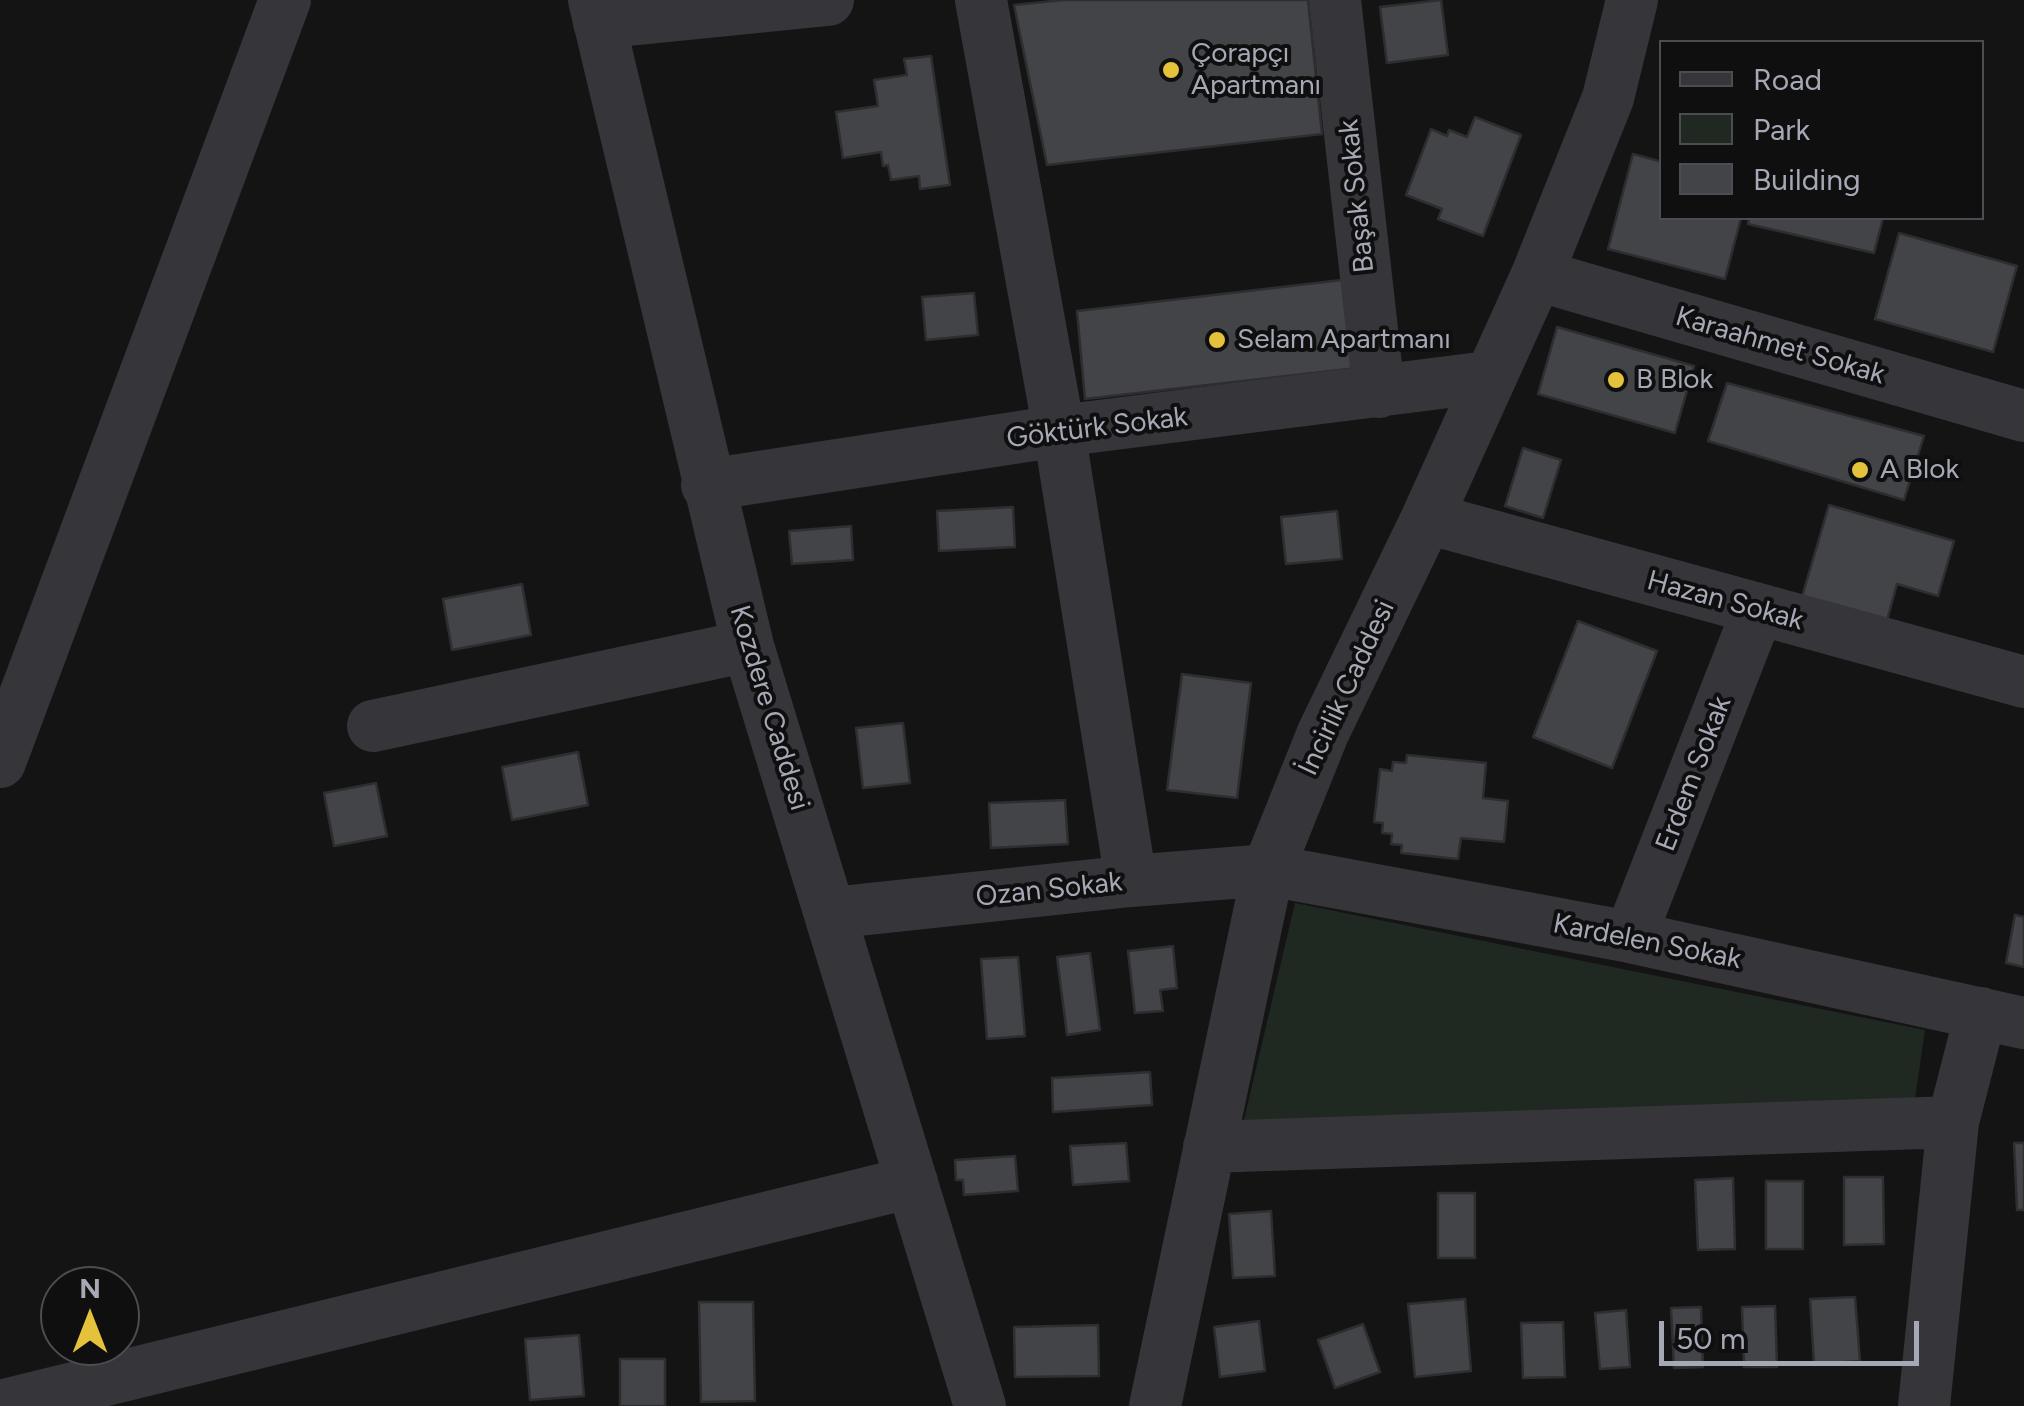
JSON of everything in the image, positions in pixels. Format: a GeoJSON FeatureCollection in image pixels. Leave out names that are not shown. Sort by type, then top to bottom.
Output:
{"type":"FeatureCollection","features":[{"type":"Feature","properties":{"kind":"street"},"geometry":{"type":"LineString","coordinates":[[0,762],[285,0]]}},
{"type":"Feature","properties":{"kind":"street"},"geometry":{"type":"LineString","coordinates":[[596,12],[828,0]]}},
{"type":"Feature","properties":{"kind":"street"},"geometry":{"type":"LineString","coordinates":[[981,0],[1059,431],[1131,881]]}},
{"type":"Feature","properties":{"kind":"street","name":"Başak Sokak"},"geometry":{"type":"LineString","coordinates":[[1336,0],[1379,392]]}},
{"type":"Feature","properties":{"kind":"street","name":"İncirlik Caddesi"},"geometry":{"type":"LineString","coordinates":[[1156,1406],[1268,870],[1323,733],[1536,275],[1608,98],[1632,0]]}},
{"type":"Feature","properties":{"kind":"street","name":"Kozdere Caddesi"},"geometry":{"type":"LineString","coordinates":[[596,12],[748,646],[980,1406]]}},
{"type":"Feature","properties":{"kind":"street","name":"Karaahmet Sokak"},"geometry":{"type":"LineString","coordinates":[[1536,275],[2024,416]]}},
{"type":"Feature","properties":{"kind":"street","name":"Göktürk Sokak"},"geometry":{"type":"LineString","coordinates":[[708,485],[1059,431],[1488,377]]}},
{"type":"Feature","properties":{"kind":"street","name":"Hazan Sokak"},"geometry":{"type":"LineString","coordinates":[[1426,518],[2024,682]]}},
{"type":"Feature","properties":{"kind":"street","name":"Erdem Sokak"},"geometry":{"type":"LineString","coordinates":[[1630,938],[1758,610]]}},
{"type":"Feature","properties":{"kind":"street"},"geometry":{"type":"LineString","coordinates":[[373,726],[748,646]]}},
{"type":"Feature","properties":{"kind":"street","name":"Ozan Sokak"},"geometry":{"type":"LineString","coordinates":[[831,913],[1268,870]]}},
{"type":"Feature","properties":{"kind":"street","name":"Kardelen Sokak"},"geometry":{"type":"LineString","coordinates":[[1268,870],[1630,938],[2002,1018]]}},
{"type":"Feature","properties":{"kind":"street"},"geometry":{"type":"LineString","coordinates":[[1924,1406],[1953,1122],[2002,1018]]}},
{"type":"Feature","properties":{"kind":"street"},"geometry":{"type":"LineString","coordinates":[[1209,1147],[1953,1122]]}},
{"type":"Feature","properties":{"kind":"street"},"geometry":{"type":"LineString","coordinates":[[0,1406],[912,1182]]}},
{"type":"Feature","properties":{"kind":"green space"},"geometry":{"type":"Polygon","coordinates":[[[1295,903],[1925,1030],[1915,1099],[1243,1124],[1295,903]]]}},
{"type":"Feature","properties":{"kind":"building","name":"Çorapçı Apartmanı"},"geometry":{"type":"Polygon","coordinates":[[[1064,0],[1308,0],[1322,134],[1047,165],[1014,5],[1064,0]]]}},
{"type":"Feature","properties":{"kind":"building"},"geometry":{"type":"Polygon","coordinates":[[[1441,0],[1448,55],[1387,63],[1380,7],[1441,0]]]}},
{"type":"Feature","properties":{"kind":"building"},"geometry":{"type":"Polygon","coordinates":[[[931,56],[950,185],[920,189],[919,176],[891,180],[881,152],[843,158],[836,112],[878,106],[874,80],[907,75],[904,59],[931,56]]]}},
{"type":"Feature","properties":{"kind":"building"},"geometry":{"type":"Polygon","coordinates":[[[1475,117],[1521,135],[1483,236],[1438,219],[1442,209],[1406,195],[1431,129],[1447,136],[1449,130],[1467,137],[1475,117]]]}},
{"type":"Feature","properties":{"kind":"building"},"geometry":{"type":"Polygon","coordinates":[[[1633,154],[1659,161],[1659,220],[1740,220],[1725,279],[1608,249],[1633,154]]]}},
{"type":"Feature","properties":{"kind":"building"},"geometry":{"type":"Polygon","coordinates":[[[1749,220],[1882,220],[1874,253],[1748,224],[1749,220]]]}},
{"type":"Feature","properties":{"kind":"building"},"geometry":{"type":"Polygon","coordinates":[[[1899,233],[2017,266],[1993,352],[1875,319],[1899,233]]]}},
{"type":"Feature","properties":{"kind":"building","name":"Selam Apartmanı"},"geometry":{"type":"Polygon","coordinates":[[[1350,279],[1357,368],[1085,399],[1077,311],[1350,279]]]}},
{"type":"Feature","properties":{"kind":"building"},"geometry":{"type":"Polygon","coordinates":[[[974,293],[978,335],[926,340],[922,297],[974,293]]]}},
{"type":"Feature","properties":{"kind":"building","name":"B Blok"},"geometry":{"type":"Polygon","coordinates":[[[1557,327],[1694,366],[1675,433],[1538,394],[1557,327]]]}},
{"type":"Feature","properties":{"kind":"building","name":"A Blok"},"geometry":{"type":"Polygon","coordinates":[[[1727,383],[1924,436],[1904,500],[1708,441],[1727,383]]]}},
{"type":"Feature","properties":{"kind":"building"},"geometry":{"type":"Polygon","coordinates":[[[1523,448],[1561,460],[1543,518],[1505,506],[1523,448]]]}},
{"type":"Feature","properties":{"kind":"building"},"geometry":{"type":"Polygon","coordinates":[[[1829,505],[1954,541],[1938,596],[1897,584],[1886,624],[1801,600],[1829,505]]]}},
{"type":"Feature","properties":{"kind":"building"},"geometry":{"type":"Polygon","coordinates":[[[1013,507],[1015,547],[939,551],[937,511],[1013,507]]]}},
{"type":"Feature","properties":{"kind":"building"},"geometry":{"type":"Polygon","coordinates":[[[1337,511],[1342,559],[1286,564],[1281,517],[1337,511]]]}},
{"type":"Feature","properties":{"kind":"building"},"geometry":{"type":"Polygon","coordinates":[[[851,526],[853,560],[792,564],[789,531],[851,526]]]}},
{"type":"Feature","properties":{"kind":"building"},"geometry":{"type":"Polygon","coordinates":[[[522,584],[531,635],[452,650],[443,599],[522,584]]]}},
{"type":"Feature","properties":{"kind":"building"},"geometry":{"type":"Polygon","coordinates":[[[1578,621],[1657,651],[1612,768],[1533,737],[1578,621]]]}},
{"type":"Feature","properties":{"kind":"building"},"geometry":{"type":"Polygon","coordinates":[[[1182,674],[1251,683],[1237,798],[1167,790],[1182,674]]]}},
{"type":"Feature","properties":{"kind":"building"},"geometry":{"type":"Polygon","coordinates":[[[903,723],[910,783],[863,788],[856,728],[903,723]]]}},
{"type":"Feature","properties":{"kind":"building"},"geometry":{"type":"Polygon","coordinates":[[[578,752],[588,805],[512,820],[502,767],[578,752]]]}},
{"type":"Feature","properties":{"kind":"building"},"geometry":{"type":"Polygon","coordinates":[[[1407,755],[1486,763],[1483,798],[1508,801],[1504,842],[1461,838],[1458,859],[1401,853],[1402,845],[1391,844],[1392,834],[1382,833],[1383,823],[1374,822],[1380,769],[1392,771],[1393,762],[1406,763],[1407,755]]]}},
{"type":"Feature","properties":{"kind":"building"},"geometry":{"type":"Polygon","coordinates":[[[376,783],[387,836],[334,846],[324,793],[376,783]]]}},
{"type":"Feature","properties":{"kind":"building"},"geometry":{"type":"Polygon","coordinates":[[[1065,800],[1068,844],[991,848],[989,803],[1065,800]]]}},
{"type":"Feature","properties":{"kind":"building"},"geometry":{"type":"Polygon","coordinates":[[[2015,915],[2024,917],[2024,967],[2006,963],[2015,915]]]}},
{"type":"Feature","properties":{"kind":"building"},"geometry":{"type":"Polygon","coordinates":[[[1173,946],[1177,988],[1160,990],[1163,1011],[1135,1013],[1128,951],[1173,946]]]}},
{"type":"Feature","properties":{"kind":"building"},"geometry":{"type":"Polygon","coordinates":[[[1090,953],[1100,1030],[1067,1035],[1057,957],[1090,953]]]}},
{"type":"Feature","properties":{"kind":"building"},"geometry":{"type":"Polygon","coordinates":[[[1018,957],[1025,1036],[987,1039],[981,959],[1018,957]]]}},
{"type":"Feature","properties":{"kind":"building"},"geometry":{"type":"Polygon","coordinates":[[[1150,1072],[1152,1105],[1053,1112],[1052,1078],[1150,1072]]]}},
{"type":"Feature","properties":{"kind":"building"},"geometry":{"type":"Polygon","coordinates":[[[1126,1143],[1129,1181],[1073,1185],[1070,1146],[1126,1143]]]}},
{"type":"Feature","properties":{"kind":"building"},"geometry":{"type":"Polygon","coordinates":[[[2014,1143],[2024,1143],[2024,1210],[2017,1210],[2014,1143]]]}},
{"type":"Feature","properties":{"kind":"building"},"geometry":{"type":"Polygon","coordinates":[[[1015,1156],[1018,1191],[964,1195],[963,1180],[956,1180],[955,1160],[1015,1156]]]}},
{"type":"Feature","properties":{"kind":"building"},"geometry":{"type":"Polygon","coordinates":[[[1844,1177],[1883,1177],[1884,1244],[1844,1245],[1844,1177]]]}},
{"type":"Feature","properties":{"kind":"building"},"geometry":{"type":"Polygon","coordinates":[[[1733,1178],[1735,1249],[1698,1250],[1695,1180],[1733,1178]]]}},
{"type":"Feature","properties":{"kind":"building"},"geometry":{"type":"Polygon","coordinates":[[[1766,1181],[1803,1181],[1803,1249],[1766,1249],[1766,1181]]]}},
{"type":"Feature","properties":{"kind":"building"},"geometry":{"type":"Polygon","coordinates":[[[1438,1193],[1475,1193],[1475,1258],[1438,1258],[1438,1193]]]}},
{"type":"Feature","properties":{"kind":"building"},"geometry":{"type":"Polygon","coordinates":[[[1271,1211],[1275,1276],[1233,1278],[1229,1214],[1271,1211]]]}},
{"type":"Feature","properties":{"kind":"building"},"geometry":{"type":"Polygon","coordinates":[[[1855,1297],[1860,1361],[1814,1364],[1810,1299],[1855,1297]]]}},
{"type":"Feature","properties":{"kind":"building"},"geometry":{"type":"Polygon","coordinates":[[[1465,1299],[1471,1371],[1415,1377],[1408,1304],[1465,1299]]]}},
{"type":"Feature","properties":{"kind":"building"},"geometry":{"type":"Polygon","coordinates":[[[699,1302],[753,1302],[755,1401],[701,1402],[699,1302]]]}},
{"type":"Feature","properties":{"kind":"building"},"geometry":{"type":"Polygon","coordinates":[[[1775,1306],[1777,1367],[1744,1367],[1742,1307],[1775,1306]]]}},
{"type":"Feature","properties":{"kind":"building"},"geometry":{"type":"Polygon","coordinates":[[[1701,1307],[1703,1367],[1674,1368],[1671,1308],[1701,1307]]]}},
{"type":"Feature","properties":{"kind":"building"},"geometry":{"type":"Polygon","coordinates":[[[1626,1310],[1630,1367],[1600,1369],[1595,1313],[1626,1310]]]}},
{"type":"Feature","properties":{"kind":"building"},"geometry":{"type":"Polygon","coordinates":[[[1259,1321],[1265,1371],[1220,1377],[1214,1327],[1259,1321]]]}},
{"type":"Feature","properties":{"kind":"building"},"geometry":{"type":"Polygon","coordinates":[[[1563,1322],[1565,1377],[1523,1378],[1521,1323],[1563,1322]]]}},
{"type":"Feature","properties":{"kind":"building"},"geometry":{"type":"Polygon","coordinates":[[[1363,1324],[1380,1372],[1335,1388],[1318,1340],[1363,1324]]]}},
{"type":"Feature","properties":{"kind":"building"},"geometry":{"type":"Polygon","coordinates":[[[1098,1325],[1099,1376],[1015,1377],[1014,1327],[1098,1325]]]}},
{"type":"Feature","properties":{"kind":"building"},"geometry":{"type":"Polygon","coordinates":[[[579,1335],[584,1396],[530,1400],[525,1339],[579,1335]]]}},
{"type":"Feature","properties":{"kind":"building"},"geometry":{"type":"Polygon","coordinates":[[[620,1359],[665,1359],[665,1406],[620,1406],[620,1359]]]}},
{"type":"Feature","properties":{"kind":"place","name":"Çorapçı Apartmanı"},"geometry":{"type":"Point","coordinates":[1171,70]}},
{"type":"Feature","properties":{"kind":"place","name":"Selam Apartmanı"},"geometry":{"type":"Point","coordinates":[1217,340]}},
{"type":"Feature","properties":{"kind":"place","name":"B Blok"},"geometry":{"type":"Point","coordinates":[1616,380]}},
{"type":"Feature","properties":{"kind":"place","name":"A Blok"},"geometry":{"type":"Point","coordinates":[1860,470]}}]}
